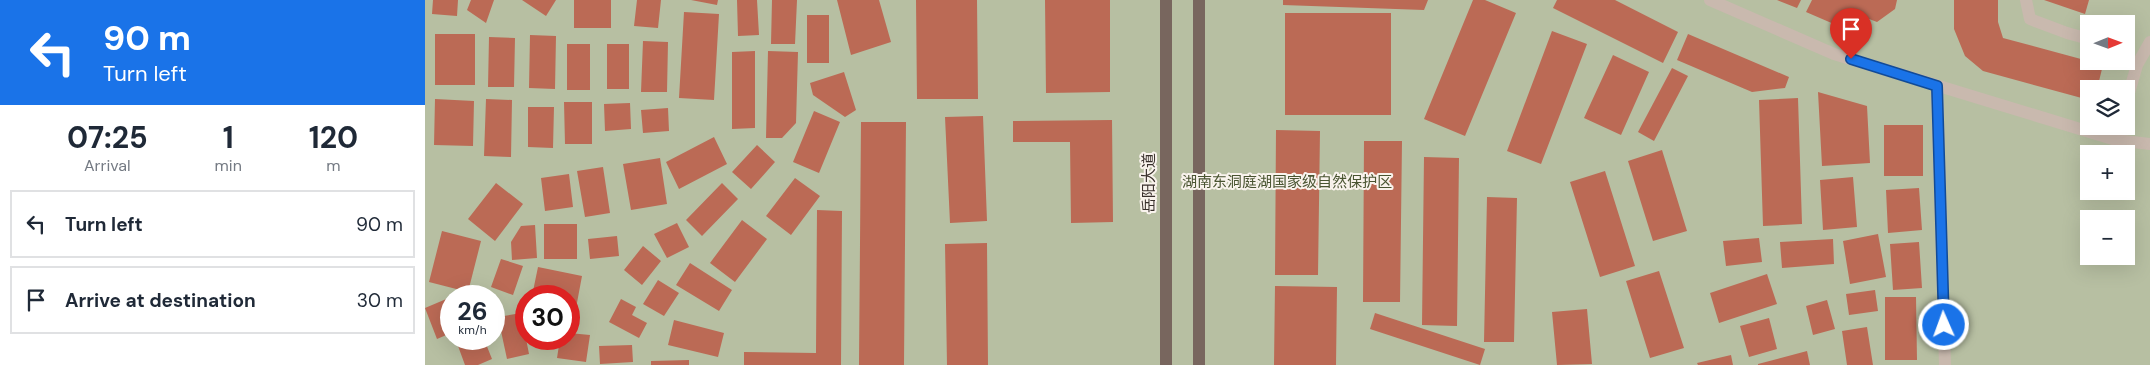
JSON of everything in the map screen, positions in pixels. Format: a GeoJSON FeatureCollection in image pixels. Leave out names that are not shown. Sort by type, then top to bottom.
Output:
{"type":"FeatureCollection","features":[{"type":"Feature","properties":{"kind":"main road","name":"岳阳大道"},"geometry":{"type":"LineString","coordinates":[[1165,0],[1166,365]]}},
{"type":"Feature","properties":{"kind":"main road"},"geometry":{"type":"LineString","coordinates":[[1199,0],[1199,365]]}},
{"type":"Feature","properties":{"kind":"street"},"geometry":{"type":"LineString","coordinates":[[1710,0],[1834,54],[2116,140],[2150,144]]}},
{"type":"Feature","properties":{"kind":"street"},"geometry":{"type":"LineString","coordinates":[[2026,0],[2030,19],[2080,37]]}},
{"type":"Feature","properties":{"kind":"street"},"geometry":{"type":"LineString","coordinates":[[2135,57],[2150,42]]}},
{"type":"Feature","properties":{"kind":"street"},"geometry":{"type":"LineString","coordinates":[[1937,86],[1945,365]]}},
{"type":"Feature","properties":{"kind":"street"},"geometry":{"type":"LineString","coordinates":[[2116,140],[2117,135]]}},
{"type":"Feature","properties":{"kind":"green space","name":"湖南东洞庭湖国家级自然保护区"},"geometry":{"type":"Polygon","coordinates":[[[425,0],[2150,0],[2150,365],[425,365],[425,0]]]}},
{"type":"Feature","properties":{"kind":"building"},"geometry":{"type":"Polygon","coordinates":[[[433,0],[458,0],[457,16],[432,14],[433,0]]]}},
{"type":"Feature","properties":{"kind":"building"},"geometry":{"type":"Polygon","coordinates":[[[471,0],[494,0],[486,23],[467,10],[471,0]]]}},
{"type":"Feature","properties":{"kind":"building"},"geometry":{"type":"Polygon","coordinates":[[[522,0],[556,0],[546,16],[522,0]]]}},
{"type":"Feature","properties":{"kind":"building"},"geometry":{"type":"Polygon","coordinates":[[[574,0],[611,0],[611,28],[574,28],[574,0]]]}},
{"type":"Feature","properties":{"kind":"building"},"geometry":{"type":"Polygon","coordinates":[[[637,0],[661,0],[658,28],[634,26],[637,0]]]}},
{"type":"Feature","properties":{"kind":"building"},"geometry":{"type":"Polygon","coordinates":[[[691,0],[718,0],[717,5],[691,0]]]}},
{"type":"Feature","properties":{"kind":"building"},"geometry":{"type":"Polygon","coordinates":[[[737,0],[757,0],[759,35],[738,36],[737,0]]]}},
{"type":"Feature","properties":{"kind":"building"},"geometry":{"type":"Polygon","coordinates":[[[772,0],[797,0],[795,44],[771,44],[772,0]]]}},
{"type":"Feature","properties":{"kind":"building"},"geometry":{"type":"Polygon","coordinates":[[[837,0],[879,0],[891,42],[851,55],[837,0]]]}},
{"type":"Feature","properties":{"kind":"building"},"geometry":{"type":"Polygon","coordinates":[[[916,0],[977,0],[978,99],[917,99],[916,0]]]}},
{"type":"Feature","properties":{"kind":"building"},"geometry":{"type":"Polygon","coordinates":[[[1045,0],[1110,0],[1110,92],[1046,93],[1045,0]]]}},
{"type":"Feature","properties":{"kind":"building"},"geometry":{"type":"Polygon","coordinates":[[[1283,0],[1428,0],[1424,10],[1283,5],[1283,0]]]}},
{"type":"Feature","properties":{"kind":"building"},"geometry":{"type":"Polygon","coordinates":[[[1473,0],[1485,0],[1516,13],[1465,136],[1424,119],[1473,0]]]}},
{"type":"Feature","properties":{"kind":"building"},"geometry":{"type":"Polygon","coordinates":[[[1557,0],[1615,0],[1678,32],[1663,63],[1553,8],[1557,0]]]}},
{"type":"Feature","properties":{"kind":"building"},"geometry":{"type":"Polygon","coordinates":[[[1777,0],[1801,0],[1797,8],[1777,0]]]}},
{"type":"Feature","properties":{"kind":"building"},"geometry":{"type":"Polygon","coordinates":[[[1812,0],[1897,0],[1895,9],[1877,22],[1856,14],[1850,31],[1806,12],[1812,0]]]}},
{"type":"Feature","properties":{"kind":"building"},"geometry":{"type":"Polygon","coordinates":[[[1954,0],[1998,0],[1998,22],[2003,38],[2080,59],[2080,70],[2102,70],[2099,80],[2080,80],[2080,98],[1983,71],[1965,56],[1954,29],[1954,0]]]}},
{"type":"Feature","properties":{"kind":"building"},"geometry":{"type":"Polygon","coordinates":[[[2044,0],[2089,0],[2085,14],[2044,0]]]}},
{"type":"Feature","properties":{"kind":"building"},"geometry":{"type":"Polygon","coordinates":[[[684,12],[719,14],[714,100],[679,98],[684,12]]]}},
{"type":"Feature","properties":{"kind":"building"},"geometry":{"type":"Polygon","coordinates":[[[1285,13],[1391,13],[1391,115],[1285,115],[1285,13]]]}},
{"type":"Feature","properties":{"kind":"building"},"geometry":{"type":"Polygon","coordinates":[[[807,15],[829,15],[829,63],[807,63],[807,15]]]}},
{"type":"Feature","properties":{"kind":"building"},"geometry":{"type":"Polygon","coordinates":[[[1552,31],[1587,44],[1541,164],[1507,151],[1552,31]]]}},
{"type":"Feature","properties":{"kind":"building"},"geometry":{"type":"Polygon","coordinates":[[[435,34],[475,34],[475,85],[435,85],[435,34]]]}},
{"type":"Feature","properties":{"kind":"building"},"geometry":{"type":"Polygon","coordinates":[[[1688,34],[1789,77],[1785,88],[1752,92],[1677,60],[1688,34]]]}},
{"type":"Feature","properties":{"kind":"building"},"geometry":{"type":"Polygon","coordinates":[[[530,35],[556,36],[555,89],[529,88],[530,35]]]}},
{"type":"Feature","properties":{"kind":"building"},"geometry":{"type":"Polygon","coordinates":[[[489,37],[515,38],[514,87],[488,87],[489,37]]]}},
{"type":"Feature","properties":{"kind":"building"},"geometry":{"type":"Polygon","coordinates":[[[643,41],[668,42],[667,92],[641,92],[643,41]]]}},
{"type":"Feature","properties":{"kind":"building"},"geometry":{"type":"Polygon","coordinates":[[[567,44],[590,44],[590,90],[567,90],[567,44]]]}},
{"type":"Feature","properties":{"kind":"building"},"geometry":{"type":"Polygon","coordinates":[[[607,44],[629,44],[629,89],[607,89],[607,44]]]}},
{"type":"Feature","properties":{"kind":"building"},"geometry":{"type":"Polygon","coordinates":[[[755,51],[755,128],[732,129],[732,52],[755,51]]]}},
{"type":"Feature","properties":{"kind":"building"},"geometry":{"type":"Polygon","coordinates":[[[768,51],[798,52],[796,123],[782,138],[766,138],[768,51]]]}},
{"type":"Feature","properties":{"kind":"building"},"geometry":{"type":"Polygon","coordinates":[[[1613,55],[1649,72],[1621,135],[1584,118],[1613,55]]]}},
{"type":"Feature","properties":{"kind":"building"},"geometry":{"type":"Polygon","coordinates":[[[1672,68],[1688,76],[1654,141],[1638,132],[1672,68]]]}},
{"type":"Feature","properties":{"kind":"building"},"geometry":{"type":"Polygon","coordinates":[[[844,72],[856,110],[845,117],[813,95],[810,83],[844,72]]]}},
{"type":"Feature","properties":{"kind":"building"},"geometry":{"type":"Polygon","coordinates":[[[1818,92],[1867,106],[1870,163],[1822,166],[1818,92]]]}},
{"type":"Feature","properties":{"kind":"building"},"geometry":{"type":"Polygon","coordinates":[[[1798,98],[1802,224],[1763,226],[1759,100],[1798,98]]]}},
{"type":"Feature","properties":{"kind":"building"},"geometry":{"type":"Polygon","coordinates":[[[435,99],[474,101],[473,146],[434,145],[435,99]]]}},
{"type":"Feature","properties":{"kind":"building"},"geometry":{"type":"Polygon","coordinates":[[[486,99],[512,100],[511,157],[484,156],[486,99]]]}},
{"type":"Feature","properties":{"kind":"building"},"geometry":{"type":"Polygon","coordinates":[[[564,102],[592,102],[592,144],[565,144],[564,102]]]}},
{"type":"Feature","properties":{"kind":"building"},"geometry":{"type":"Polygon","coordinates":[[[630,103],[631,129],[605,131],[604,104],[630,103]]]}},
{"type":"Feature","properties":{"kind":"building"},"geometry":{"type":"Polygon","coordinates":[[[528,107],[554,107],[553,148],[528,147],[528,107]]]}},
{"type":"Feature","properties":{"kind":"building"},"geometry":{"type":"Polygon","coordinates":[[[668,108],[669,131],[643,133],[641,110],[668,108]]]}},
{"type":"Feature","properties":{"kind":"building"},"geometry":{"type":"Polygon","coordinates":[[[814,111],[840,122],[819,173],[793,162],[814,111]]]}},
{"type":"Feature","properties":{"kind":"building"},"geometry":{"type":"Polygon","coordinates":[[[983,116],[987,221],[950,223],[945,117],[983,116]]]}},
{"type":"Feature","properties":{"kind":"building"},"geometry":{"type":"Polygon","coordinates":[[[1112,120],[1113,222],[1071,223],[1070,142],[1013,142],[1013,121],[1112,120]]]}},
{"type":"Feature","properties":{"kind":"building"},"geometry":{"type":"Polygon","coordinates":[[[861,122],[906,122],[904,365],[859,365],[861,122]]]}},
{"type":"Feature","properties":{"kind":"building"},"geometry":{"type":"Polygon","coordinates":[[[1884,125],[1923,125],[1923,176],[1884,176],[1884,125]]]}},
{"type":"Feature","properties":{"kind":"building"},"geometry":{"type":"Polygon","coordinates":[[[1276,130],[1320,131],[1318,275],[1275,275],[1276,130]]]}},
{"type":"Feature","properties":{"kind":"building"},"geometry":{"type":"Polygon","coordinates":[[[714,137],[727,164],[679,189],[666,162],[714,137]]]}},
{"type":"Feature","properties":{"kind":"building"},"geometry":{"type":"Polygon","coordinates":[[[1364,141],[1402,141],[1400,302],[1363,302],[1364,141]]]}},
{"type":"Feature","properties":{"kind":"building"},"geometry":{"type":"Polygon","coordinates":[[[757,145],[775,162],[751,189],[732,172],[757,145]]]}},
{"type":"Feature","properties":{"kind":"building"},"geometry":{"type":"Polygon","coordinates":[[[1662,150],[1687,231],[1653,241],[1628,161],[1662,150]]]}},
{"type":"Feature","properties":{"kind":"building"},"geometry":{"type":"Polygon","coordinates":[[[1424,157],[1459,158],[1457,326],[1422,325],[1424,157]]]}},
{"type":"Feature","properties":{"kind":"building"},"geometry":{"type":"Polygon","coordinates":[[[660,158],[667,204],[631,210],[623,164],[660,158]]]}},
{"type":"Feature","properties":{"kind":"building"},"geometry":{"type":"Polygon","coordinates":[[[603,167],[610,213],[585,217],[577,171],[603,167]]]}},
{"type":"Feature","properties":{"kind":"building"},"geometry":{"type":"Polygon","coordinates":[[[1605,171],[1635,266],[1600,277],[1570,182],[1605,171]]]}},
{"type":"Feature","properties":{"kind":"building"},"geometry":{"type":"Polygon","coordinates":[[[569,174],[573,207],[545,211],[541,178],[569,174]]]}},
{"type":"Feature","properties":{"kind":"building"},"geometry":{"type":"Polygon","coordinates":[[[1853,177],[1857,227],[1823,230],[1820,180],[1853,177]]]}},
{"type":"Feature","properties":{"kind":"building"},"geometry":{"type":"Polygon","coordinates":[[[795,178],[820,196],[791,235],[766,216],[795,178]]]}},
{"type":"Feature","properties":{"kind":"building"},"geometry":{"type":"Polygon","coordinates":[[[496,183],[523,204],[495,241],[468,219],[496,183]]]}},
{"type":"Feature","properties":{"kind":"building"},"geometry":{"type":"Polygon","coordinates":[[[722,183],[738,199],[702,236],[686,220],[722,183]]]}},
{"type":"Feature","properties":{"kind":"building"},"geometry":{"type":"Polygon","coordinates":[[[1919,188],[1922,230],[1888,233],[1886,190],[1919,188]]]}},
{"type":"Feature","properties":{"kind":"building"},"geometry":{"type":"Polygon","coordinates":[[[1487,197],[1517,198],[1514,342],[1484,342],[1487,197]]]}},
{"type":"Feature","properties":{"kind":"building"},"geometry":{"type":"Polygon","coordinates":[[[817,210],[842,211],[841,365],[744,365],[744,352],[816,353],[817,210]]]}},
{"type":"Feature","properties":{"kind":"building"},"geometry":{"type":"Polygon","coordinates":[[[742,220],[767,239],[735,282],[710,263],[742,220]]]}},
{"type":"Feature","properties":{"kind":"building"},"geometry":{"type":"Polygon","coordinates":[[[677,223],[689,247],[667,258],[654,234],[677,223]]]}},
{"type":"Feature","properties":{"kind":"building"},"geometry":{"type":"Polygon","coordinates":[[[544,224],[577,224],[577,259],[544,259],[544,224]]]}},
{"type":"Feature","properties":{"kind":"building"},"geometry":{"type":"Polygon","coordinates":[[[535,225],[537,258],[512,260],[511,242],[521,226],[535,225]]]}},
{"type":"Feature","properties":{"kind":"building"},"geometry":{"type":"Polygon","coordinates":[[[442,231],[481,241],[470,285],[441,285],[429,282],[442,231]]]}},
{"type":"Feature","properties":{"kind":"building"},"geometry":{"type":"Polygon","coordinates":[[[1878,234],[1886,277],[1850,284],[1843,241],[1878,234]]]}},
{"type":"Feature","properties":{"kind":"building"},"geometry":{"type":"Polygon","coordinates":[[[617,236],[619,256],[590,259],[588,239],[617,236]]]}},
{"type":"Feature","properties":{"kind":"building"},"geometry":{"type":"Polygon","coordinates":[[[1759,238],[1762,262],[1726,266],[1723,241],[1759,238]]]}},
{"type":"Feature","properties":{"kind":"building"},"geometry":{"type":"Polygon","coordinates":[[[1833,239],[1834,264],[1782,268],[1780,242],[1833,239]]]}},
{"type":"Feature","properties":{"kind":"building"},"geometry":{"type":"Polygon","coordinates":[[[1919,242],[1922,288],[1893,290],[1890,244],[1919,242]]]}},
{"type":"Feature","properties":{"kind":"building"},"geometry":{"type":"Polygon","coordinates":[[[987,243],[988,365],[947,365],[945,244],[987,243]]]}},
{"type":"Feature","properties":{"kind":"building"},"geometry":{"type":"Polygon","coordinates":[[[643,246],[661,261],[642,285],[624,270],[643,246]]]}},
{"type":"Feature","properties":{"kind":"building"},"geometry":{"type":"Polygon","coordinates":[[[501,259],[523,266],[513,295],[505,292],[505,285],[492,285],[501,259]]]}},
{"type":"Feature","properties":{"kind":"building"},"geometry":{"type":"Polygon","coordinates":[[[690,263],[732,290],[719,311],[676,285],[690,263]]]}},
{"type":"Feature","properties":{"kind":"building"},"geometry":{"type":"Polygon","coordinates":[[[538,267],[582,276],[580,287],[580,285],[534,285],[538,267]]]}},
{"type":"Feature","properties":{"kind":"building"},"geometry":{"type":"Polygon","coordinates":[[[1659,271],[1684,348],[1650,358],[1626,281],[1659,271]]]}},
{"type":"Feature","properties":{"kind":"building"},"geometry":{"type":"Polygon","coordinates":[[[1767,274],[1777,304],[1719,323],[1710,293],[1767,274]]]}},
{"type":"Feature","properties":{"kind":"building"},"geometry":{"type":"Polygon","coordinates":[[[658,280],[679,293],[664,316],[643,304],[658,280]]]}},
{"type":"Feature","properties":{"kind":"building"},"geometry":{"type":"Polygon","coordinates":[[[1275,286],[1337,287],[1336,365],[1274,365],[1275,286]]]}},
{"type":"Feature","properties":{"kind":"building"},"geometry":{"type":"Polygon","coordinates":[[[1875,290],[1878,311],[1849,315],[1846,294],[1875,290]]]}},
{"type":"Feature","properties":{"kind":"building"},"geometry":{"type":"Polygon","coordinates":[[[1885,297],[1916,297],[1917,360],[1885,360],[1885,297]]]}},
{"type":"Feature","properties":{"kind":"building"},"geometry":{"type":"Polygon","coordinates":[[[621,299],[636,307],[632,315],[647,323],[639,338],[609,322],[621,299]]]}},
{"type":"Feature","properties":{"kind":"building"},"geometry":{"type":"Polygon","coordinates":[[[1827,300],[1835,329],[1813,335],[1806,306],[1827,300]]]}},
{"type":"Feature","properties":{"kind":"building"},"geometry":{"type":"Polygon","coordinates":[[[440,302],[440,338],[437,339],[425,308],[440,302]]]}},
{"type":"Feature","properties":{"kind":"building"},"geometry":{"type":"Polygon","coordinates":[[[1587,309],[1592,364],[1557,365],[1552,312],[1587,309]]]}},
{"type":"Feature","properties":{"kind":"building"},"geometry":{"type":"Polygon","coordinates":[[[1375,313],[1485,349],[1480,365],[1370,329],[1375,313]]]}},
{"type":"Feature","properties":{"kind":"building"},"geometry":{"type":"Polygon","coordinates":[[[515,314],[515,350],[528,350],[529,354],[507,359],[505,350],[505,316],[515,314]]]}},
{"type":"Feature","properties":{"kind":"building"},"geometry":{"type":"Polygon","coordinates":[[[1769,318],[1777,349],[1749,357],[1740,326],[1769,318]]]}},
{"type":"Feature","properties":{"kind":"building"},"geometry":{"type":"Polygon","coordinates":[[[674,320],[724,333],[718,357],[668,345],[674,320]]]}},
{"type":"Feature","properties":{"kind":"building"},"geometry":{"type":"Polygon","coordinates":[[[1867,327],[1873,365],[1847,365],[1842,331],[1867,327]]]}},
{"type":"Feature","properties":{"kind":"building"},"geometry":{"type":"Polygon","coordinates":[[[580,334],[590,335],[586,362],[557,358],[558,350],[580,350],[580,334]]]}},
{"type":"Feature","properties":{"kind":"building"},"geometry":{"type":"Polygon","coordinates":[[[632,345],[633,362],[600,364],[599,346],[632,345]]]}},
{"type":"Feature","properties":{"kind":"building"},"geometry":{"type":"Polygon","coordinates":[[[459,350],[488,350],[492,359],[478,365],[465,365],[459,350]]]}},
{"type":"Feature","properties":{"kind":"building"},"geometry":{"type":"Polygon","coordinates":[[[1807,351],[1810,365],[1758,365],[1758,364],[1807,351]]]}},
{"type":"Feature","properties":{"kind":"building"},"geometry":{"type":"Polygon","coordinates":[[[1731,355],[1733,365],[1698,365],[1697,363],[1731,355]]]}},
{"type":"Feature","properties":{"kind":"building"},"geometry":{"type":"Polygon","coordinates":[[[689,360],[689,365],[651,365],[651,361],[689,360]]]}},
{"type":"Feature","properties":{"kind":"route"},"geometry":{"type":"LineString","coordinates":[[1851,59],[1937,86],[1944,325]]}}]}
